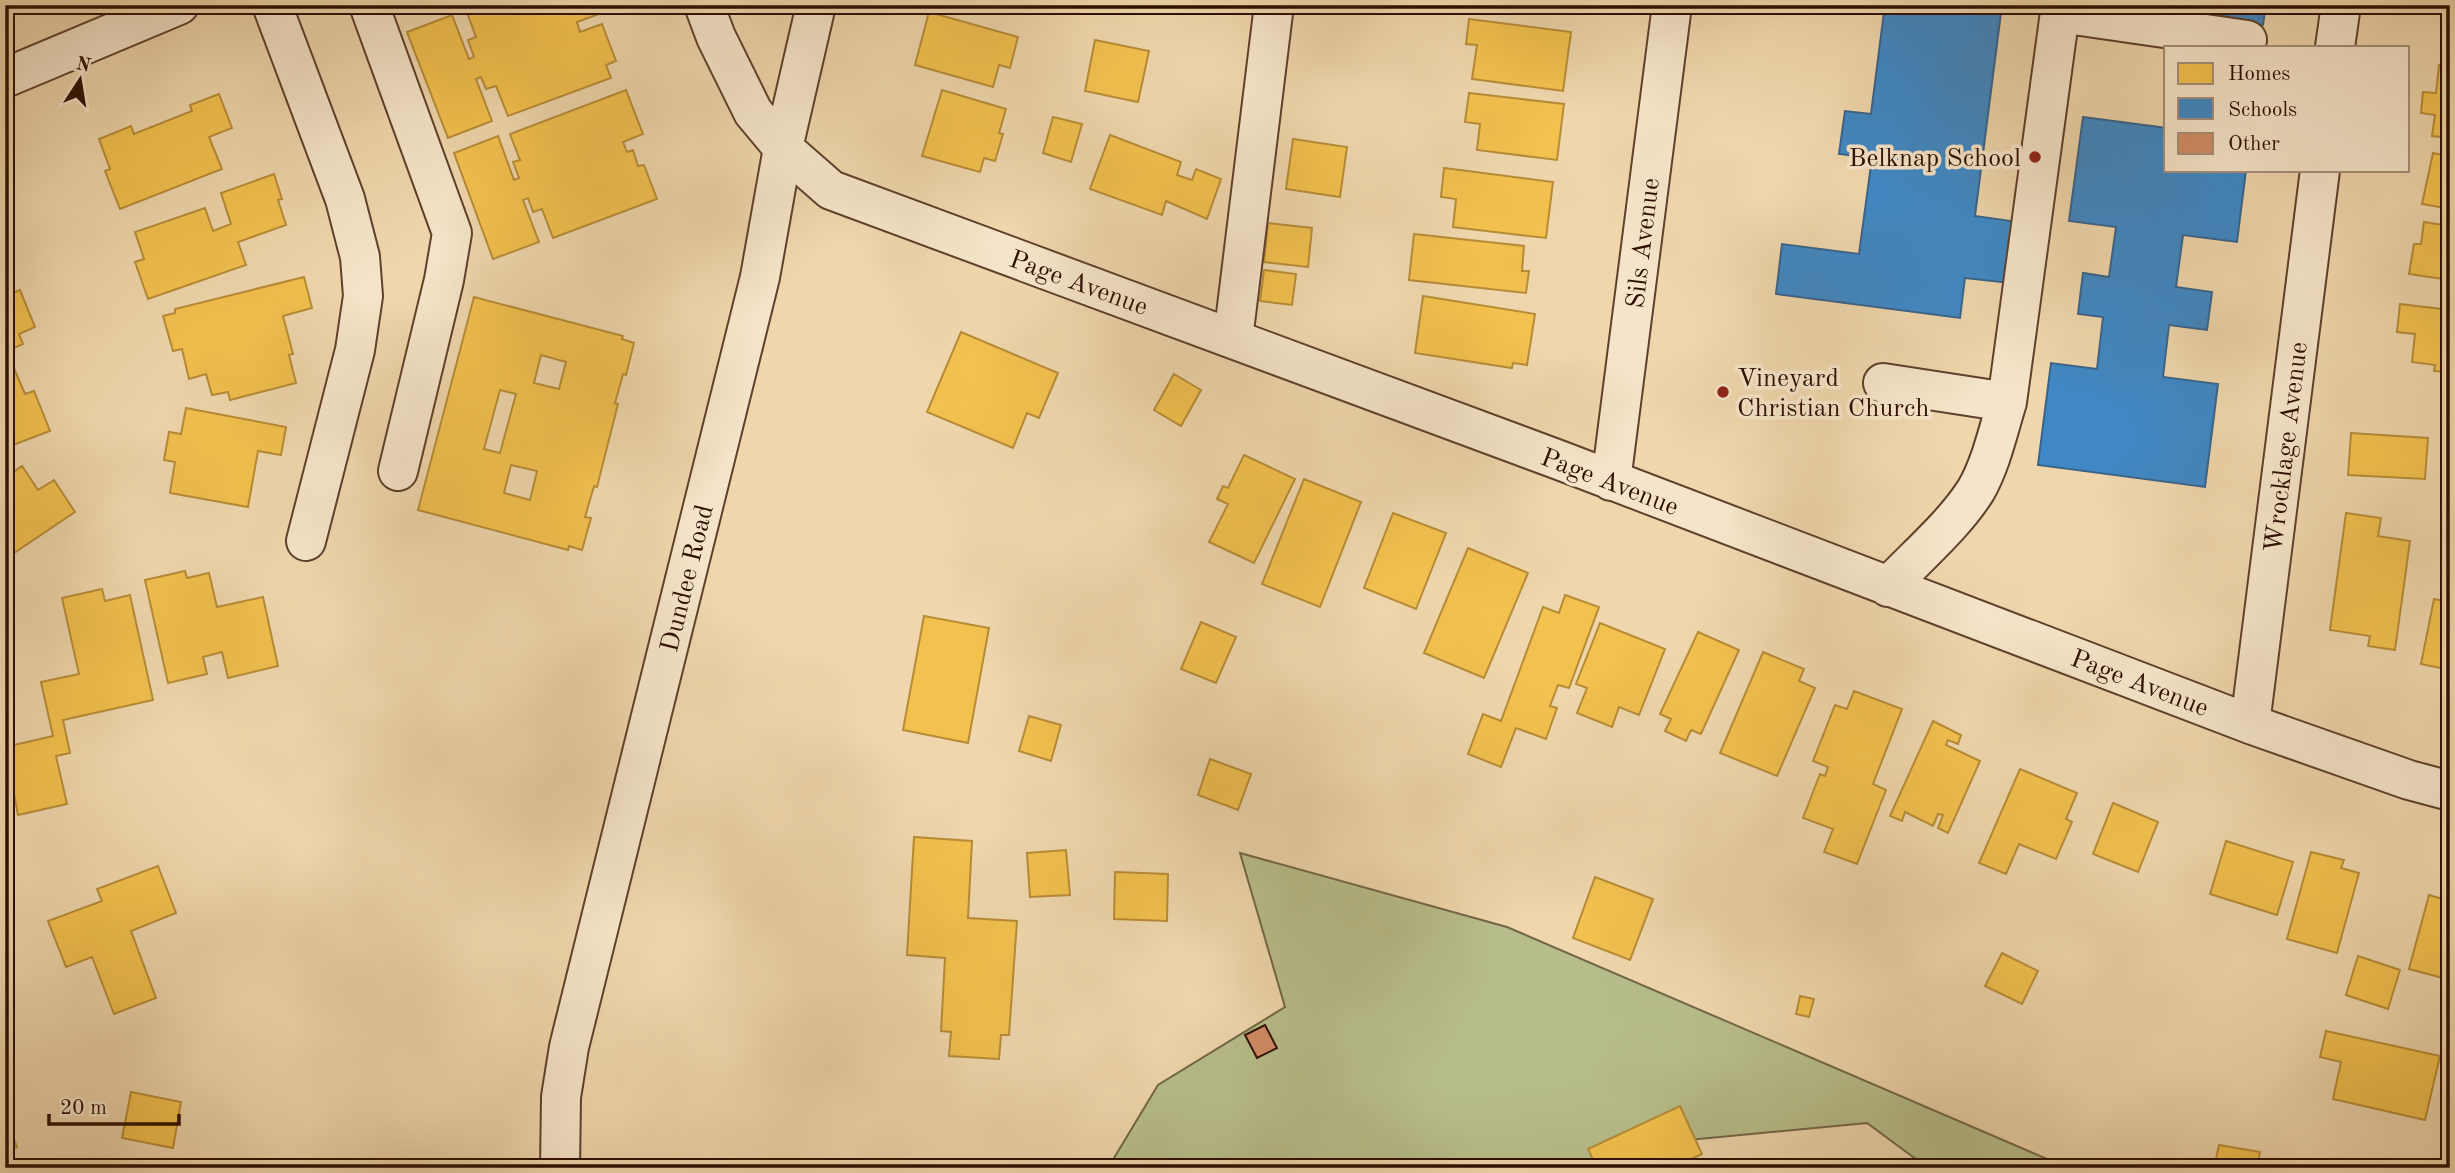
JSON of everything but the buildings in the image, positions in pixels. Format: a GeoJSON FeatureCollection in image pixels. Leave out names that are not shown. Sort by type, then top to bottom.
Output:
{"type":"FeatureCollection","features":[{"type":"Feature","properties":{"kind":"street"},"geometry":{"type":"LineString","coordinates":[[5,78],[179,5]]}},
{"type":"Feature","properties":{"kind":"street"},"geometry":{"type":"LineString","coordinates":[[272,5],[345,199],[360,257],[363,296],[355,351],[306,541]]}},
{"type":"Feature","properties":{"kind":"street"},"geometry":{"type":"LineString","coordinates":[[369,5],[452,233],[444,280],[397,471]]}},
{"type":"Feature","properties":{"kind":"street"},"geometry":{"type":"LineString","coordinates":[[704,5],[716,37],[753,112],[783,148]]}},
{"type":"Feature","properties":{"kind":"street","name":"Dundee Road"},"geometry":{"type":"LineString","coordinates":[[560,1168],[561,1097],[569,1046],[760,277],[783,148],[816,5]]}},
{"type":"Feature","properties":{"kind":"street"},"geometry":{"type":"LineString","coordinates":[[1233,339],[1274,5]]}},
{"type":"Feature","properties":{"kind":"street","name":"Sils Avenue"},"geometry":{"type":"LineString","coordinates":[[1611,481],[1672,5]]}},
{"type":"Feature","properties":{"kind":"street"},"geometry":{"type":"LineString","coordinates":[[2335,46],[2340,5]]}},
{"type":"Feature","properties":{"kind":"street"},"geometry":{"type":"LineString","coordinates":[[1888,587],[1960,511],[1976,489],[2007,402],[2061,9],[2247,40]]}},
{"type":"Feature","properties":{"kind":"street","name":"Page Avenue"},"geometry":{"type":"LineString","coordinates":[[783,148],[831,190],[1611,481],[2250,724],[2409,780],[2450,791]]}},
{"type":"Feature","properties":{"kind":"street","name":"Wrocklage Avenue"},"geometry":{"type":"LineString","coordinates":[[2250,724],[2320,172]]}},
{"type":"Feature","properties":{"kind":"street"},"geometry":{"type":"LineString","coordinates":[[1883,383],[2007,402]]}},
{"type":"Feature","properties":{"kind":"green space"},"geometry":{"type":"Polygon","coordinates":[[[1240,853],[1507,927],[2068,1168],[1928,1168],[1867,1123],[1636,1145],[1594,1168],[1108,1168],[1158,1085],[1285,1007],[1240,853]]]}},
{"type":"Feature","properties":{"kind":"place","name":"Belknap School"},"geometry":{"type":"Point","coordinates":[2035,157]}},
{"type":"Feature","properties":{"kind":"place","name":"Vineyard Christian Church"},"geometry":{"type":"Point","coordinates":[1723,392]}}]}
